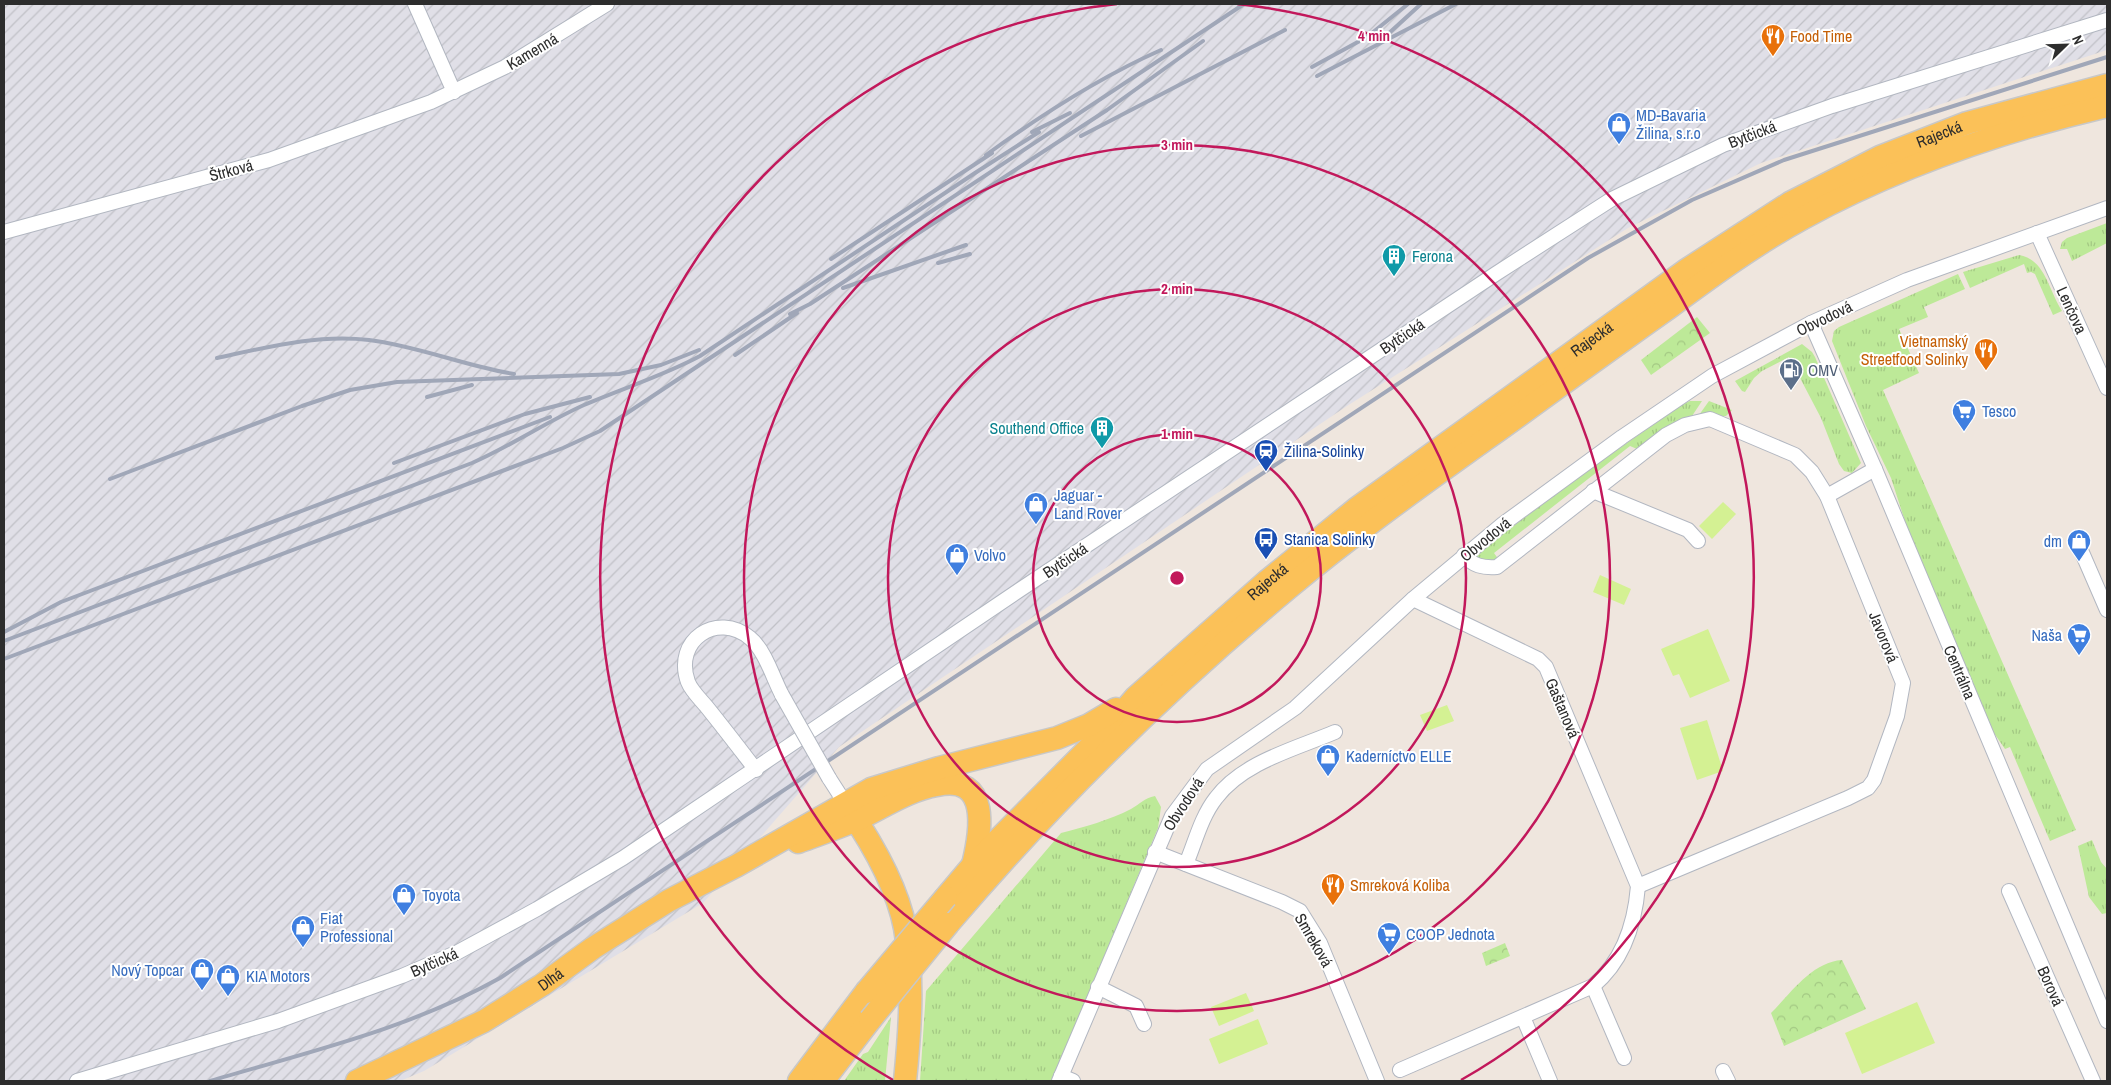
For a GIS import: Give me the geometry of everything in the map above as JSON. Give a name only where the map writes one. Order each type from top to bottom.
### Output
[{"type":"main road","name":"Rajecká","points":[[1142,705],[1266,582],[1356,509],[1747,229],[1833,180],[1926,138],[2004,112],[2107,85]]},
{"type":"main road","name":"Rajecká","points":[[1142,705],[1367,526],[1698,286],[1758,246],[1842,197],[1933,157],[2011,130],[2107,106]]},
{"type":"main road","points":[[851,811],[888,782],[1065,736],[1142,705]]},
{"type":"main road","points":[[799,1081],[866,992],[973,864],[1109,728],[1142,705]]},
{"type":"main road","points":[[823,1081],[948,924],[985,881],[1067,793],[1142,705]]},
{"type":"main road","points":[[851,811],[937,784],[952,784],[965,788],[975,798],[981,816],[979,841],[973,864]]},
{"type":"main road","points":[[851,811],[888,878],[905,928],[910,1004],[905,1081]]},
{"type":"main road","name":"Dlhá","points":[[357,1081],[484,1021],[542,985],[593,948],[668,901],[851,811]]},
{"type":"street","points":[[416,4],[454,92]]},
{"type":"street","name":"Kamenná","points":[[454,92],[505,67],[607,4]]},
{"type":"street","name":"Bytčická","points":[[77,1081],[278,1021],[437,962],[537,909],[623,858],[1156,499],[1513,262],[1612,199],[1689,160],[1758,131],[2107,20]]},
{"type":"street","name":"Štrková","points":[[4,232],[269,160],[454,92]]},
{"type":"street","name":"Obvodová","points":[[1064,1079],[1098,987],[1155,852],[1172,816],[1207,769],[1295,708],[1464,555],[1558,482],[1684,394],[1743,358],[1811,324],[1923,273],[2107,208]]},
{"type":"street","name":"Lenčova","points":[[2037,233],[2107,388]]},
{"type":"street","name":"Centrálna","points":[[1811,324],[1875,469],[2107,1021]]},
{"type":"street","name":"Javorová","points":[[1464,555],[1470,562],[1484,568],[1497,567],[1666,435],[1685,425],[1710,419],[1795,455],[1812,472],[1826,496],[1903,683],[1897,716],[1874,780],[1868,788],[1848,798],[1638,886]]},
{"type":"street","points":[[1826,496],[1875,469]]},
{"type":"street","points":[[1594,491],[1688,530],[1698,541]]},
{"type":"street","points":[[2077,541],[2107,610]]},
{"type":"street","name":"Gaštanová","points":[[1400,1070],[1594,986],[1617,961],[1636,910],[1638,886],[1546,667],[1538,659],[1414,599]]},
{"type":"street","points":[[756,770],[689,684],[685,661],[688,647],[697,636],[713,628],[728,627],[740,631],[752,640],[830,778],[851,811]]},
{"type":"street","points":[[1186,864],[1215,798],[1230,782],[1255,766],[1335,732]]},
{"type":"street","name":"Smreková","points":[[1155,852],[1300,911],[1326,957],[1377,1081]]},
{"type":"street","name":"Borová","points":[[2009,891],[2094,1081]]},
{"type":"street","points":[[1594,986],[1624,1058]]},
{"type":"street","points":[[1098,987],[1136,1006],[1144,1024]]},
{"type":"street","points":[[1523,1017],[1550,1081]]},
{"type":"shaded area","points":[[4,4],[2107,4],[2107,50],[1761,163],[1628,228],[1347,406],[839,747],[703,903],[424,1071],[400,1081],[4,1081]]},
{"type":"green space","points":[[2107,223],[2107,243],[2072,261],[2067,249],[2060,249],[2062,242],[2067,238]]},
{"type":"green space","points":[[2019,255],[2028,258],[2041,269],[2062,311],[2053,315],[2035,274],[2027,273],[2024,264],[1970,288],[1963,272]]},
{"type":"green space","points":[[1958,274],[1965,289],[1924,307],[1928,317],[1899,329],[1919,373],[1883,390],[2076,830],[2050,841],[2010,747],[2005,749],[1987,723],[1914,549],[1891,478],[1866,426],[1832,341],[1834,331],[1839,327]]},
{"type":"green space","points":[[1697,317],[1710,333],[1651,375],[1641,360]]},
{"type":"green space","points":[[1802,344],[1815,357],[1861,463],[1852,473],[1844,471],[1839,464],[1821,418],[1789,357],[1762,371],[1754,378],[1745,392],[1742,391],[1735,381]]},
{"type":"green space","points":[[1690,401],[1702,401],[1690,419],[1637,449],[1630,446],[1494,553],[1499,560],[1495,562],[1481,561],[1475,555],[1578,477]]},
{"type":"green space","points":[[1709,401],[1732,410],[1726,416],[1699,415]]},
{"type":"green space","points":[[1723,502],[1736,514],[1712,539],[1699,526]]},
{"type":"green space","points":[[1600,575],[1631,589],[1624,605],[1593,592]]},
{"type":"green space","points":[[1708,629],[1730,681],[1690,698],[1679,674],[1673,676],[1661,649]]},
{"type":"green space","points":[[1447,705],[1454,721],[1427,731],[1420,715]]},
{"type":"green space","points":[[1707,720],[1723,771],[1697,780],[1680,728]]},
{"type":"green space","points":[[1155,796],[1161,807],[1158,828],[1052,1081],[920,1081],[926,991],[1061,833],[1114,817]]},
{"type":"green space","points":[[2092,840],[2101,862],[2107,869],[2107,913],[2102,914],[2089,897],[2078,846]]},
{"type":"green space","points":[[1505,943],[1510,956],[1486,966],[1482,953]]},
{"type":"green space","points":[[1842,960],[1866,1009],[1784,1046],[1771,1013],[1812,972],[1831,962]]},
{"type":"green space","points":[[1246,993],[1254,1011],[1219,1026],[1211,1007]]},
{"type":"green space","points":[[1917,1002],[1935,1043],[1862,1074],[1845,1033]]},
{"type":"green space","points":[[891,1017],[885,1081],[844,1081],[863,1054],[868,1052]]},
{"type":"green space","points":[[1258,1019],[1268,1044],[1219,1064],[1209,1039]]},
{"type":"railway","points":[[4,659],[563,448],[600,431],[1244,4]]},
{"type":"railway","points":[[1312,67],[1367,37],[1408,4]]},
{"type":"railway","points":[[1388,34],[1421,4]]},
{"type":"railway","points":[[1317,76],[1456,4]]},
{"type":"railway","points":[[1081,136],[1285,30]]},
{"type":"railway","points":[[790,314],[810,304],[1107,110],[1203,41]]},
{"type":"railway","points":[[986,155],[1070,98],[1161,50]]},
{"type":"railway","points":[[210,1081],[358,1038],[430,1012],[500,978],[1588,258],[1692,200],[1784,160],[2107,57]]},
{"type":"railway","points":[[1032,132],[1070,113]]},
{"type":"railway","points":[[4,641],[472,463],[584,405],[686,363],[700,356],[1039,132]]},
{"type":"railway","points":[[831,259],[992,153]]},
{"type":"railway","points":[[843,288],[966,245]]},
{"type":"railway","points":[[938,263],[970,254]]},
{"type":"railway","points":[[735,355],[797,313]]},
{"type":"railway","points":[[217,358],[312,340],[369,340],[514,374]]},
{"type":"railway","points":[[110,479],[302,406],[350,390],[397,382],[619,374],[661,365],[699,350]]},
{"type":"railway","points":[[427,397],[472,385]]},
{"type":"railway","points":[[394,463],[525,414],[590,397]]},
{"type":"railway","points":[[4,632],[61,602],[550,417]]},
{"type":"place","name":"Food Time","points":[[1773,57]]},
{"type":"place","name":"MD-Bavaria Žilina, s.r.o","points":[[1619,145]]},
{"type":"place","name":"Ferona","points":[[1394,277]]},
{"type":"place","name":"Vietnamský Streetfood Solinky","points":[[1986,371]]},
{"type":"place","name":"OMV","points":[[1791,391]]},
{"type":"place","name":"Tesco","points":[[1964,432]]},
{"type":"place","name":"Southend Office","points":[[1102,449]]},
{"type":"place","name":"Žilina-Solinky","points":[[1266,472]]},
{"type":"place","name":"Jaguar - Land Rover","points":[[1036,525]]},
{"type":"place","name":"Stanica Solinky","points":[[1266,560]]},
{"type":"place","name":"dm","points":[[2079,562]]},
{"type":"place","name":"Volvo","points":[[957,576]]},
{"type":"place","name":"Naša","points":[[2079,656]]},
{"type":"place","name":"Kaderníctvo ELLE","points":[[1328,777]]},
{"type":"place","name":"Smreková Koliba","points":[[1333,906]]},
{"type":"place","name":"Toyota","points":[[404,916]]},
{"type":"place","name":"Fiat Professional","points":[[303,948]]},
{"type":"place","name":"COOP Jednota","points":[[1389,955]]},
{"type":"place","name":"Nový Topcar","points":[[202,991]]},
{"type":"place","name":"KIA Motors","points":[[228,997]]}]
